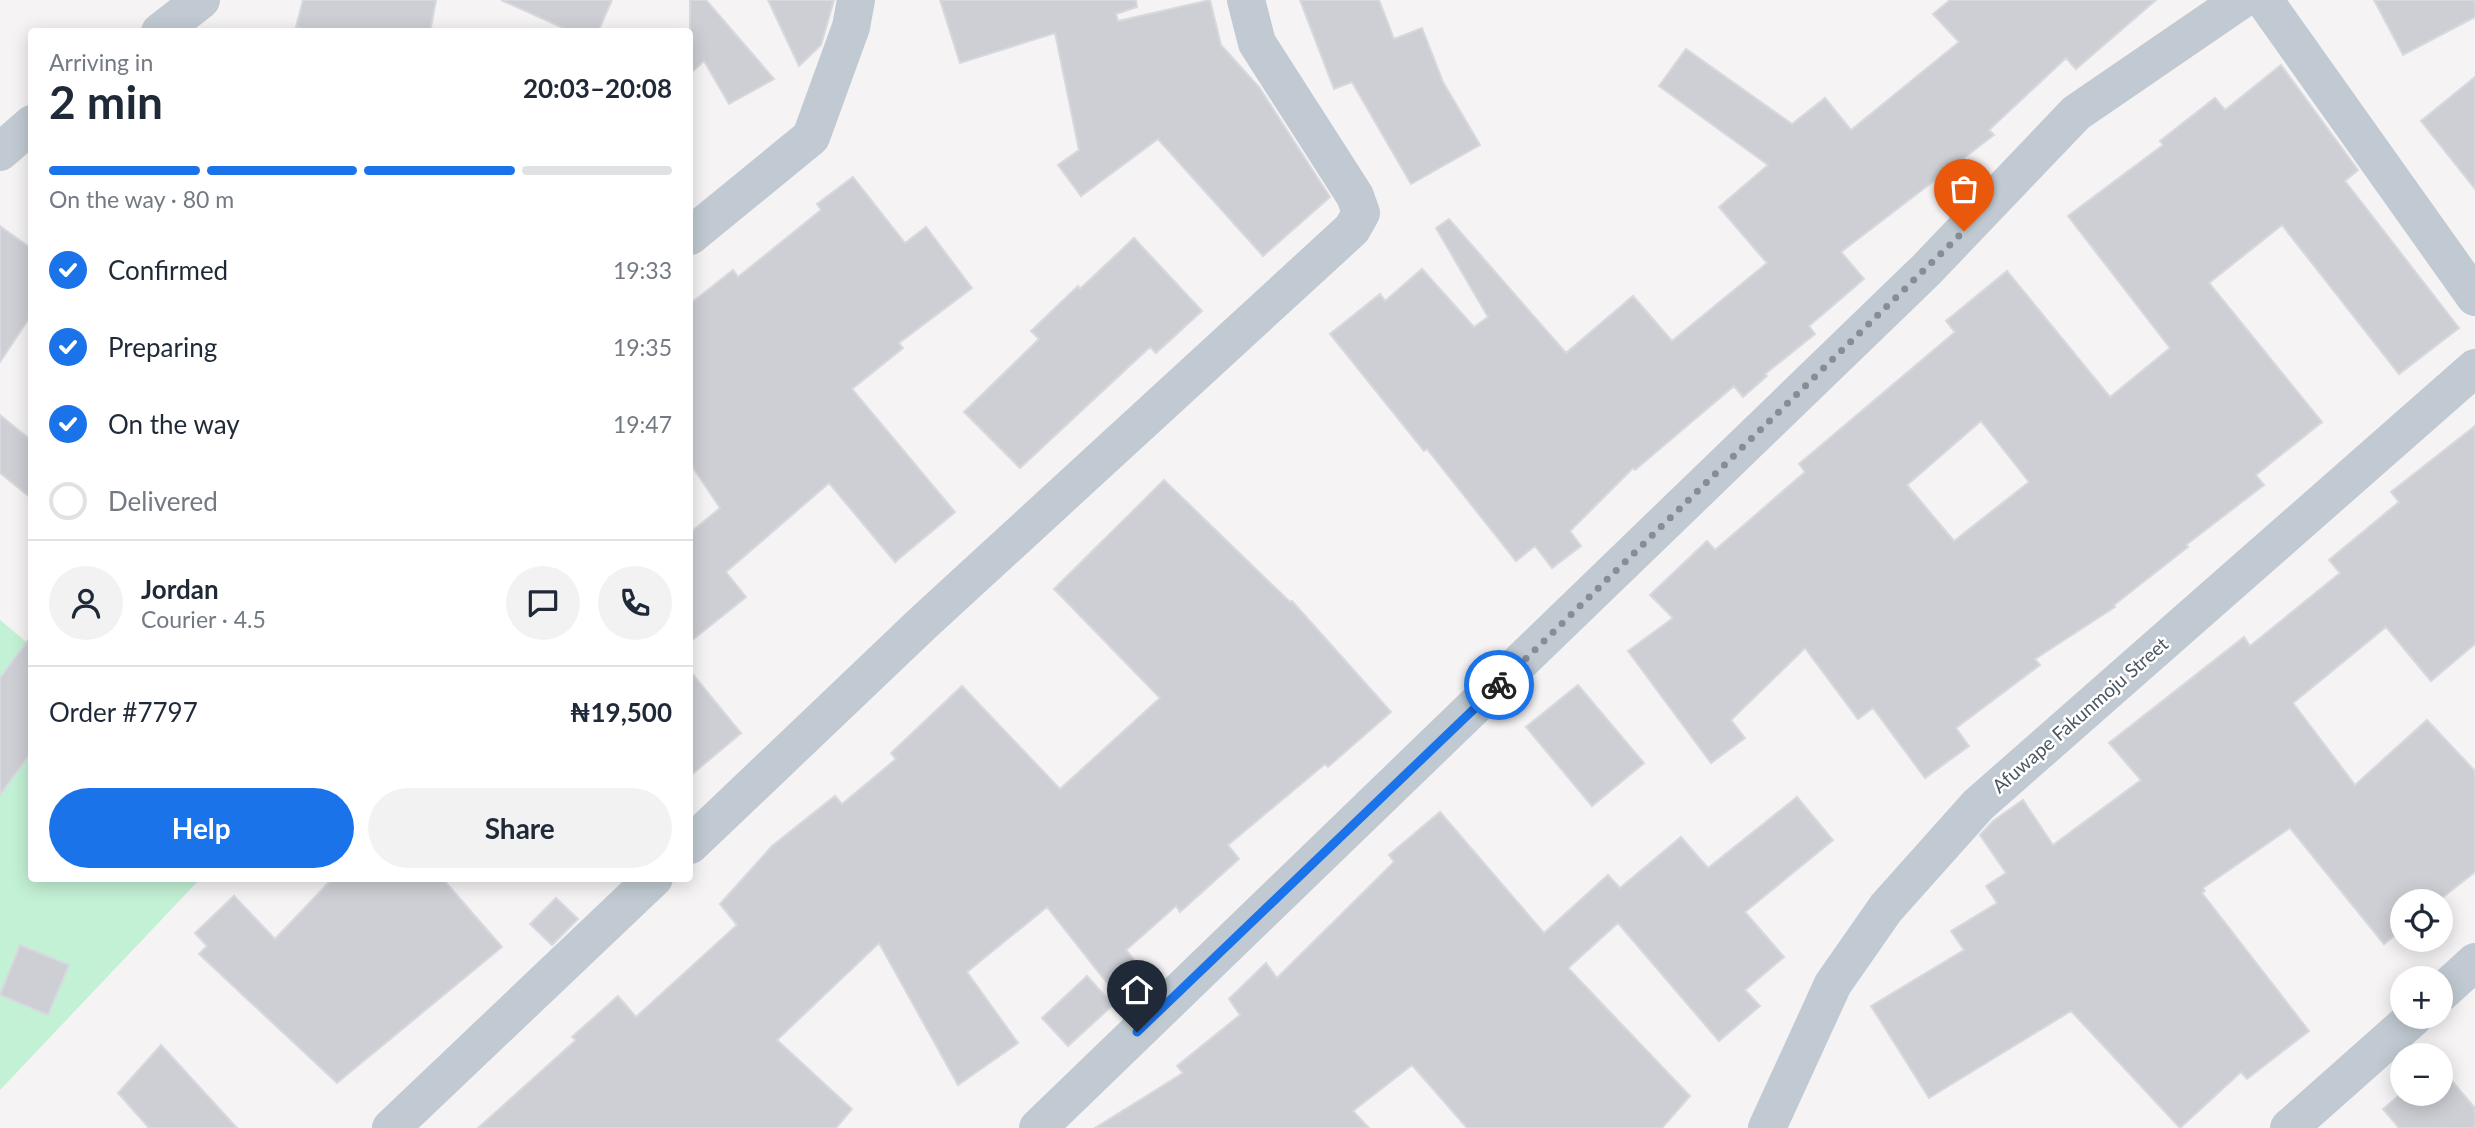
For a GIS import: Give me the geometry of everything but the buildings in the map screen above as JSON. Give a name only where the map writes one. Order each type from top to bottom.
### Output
[{"type":"street","points":[[165,28],[201,0]]},
{"type":"street","points":[[693,234],[811,137],[851,27],[856,0]]},
{"type":"street","points":[[693,842],[923,623],[1352,229],[1361,214],[1355,196],[1257,43],[1246,0]]},
{"type":"street","points":[[1038,1128],[1916,280],[2076,113],[2241,0]]},
{"type":"street","points":[[2264,0],[2475,297]]},
{"type":"street","points":[[0,152],[28,128]]},
{"type":"street","name":"Afuwape Fakunmoju Street","points":[[1768,1128],[1833,984],[1886,908],[1978,805],[2475,368]]},
{"type":"street","points":[[391,1128],[650,882]]},
{"type":"street","points":[[2453,982],[2475,962]]},
{"type":"street","points":[[2289,1128],[2400,1029]]},
{"type":"green space","points":[[0,620],[28,643],[28,882],[197,882],[0,1090]]},
{"type":"way so far","points":[[1499,685],[1964,231]]},
{"type":"route","points":[[1137,1032],[1499,685]]}]
